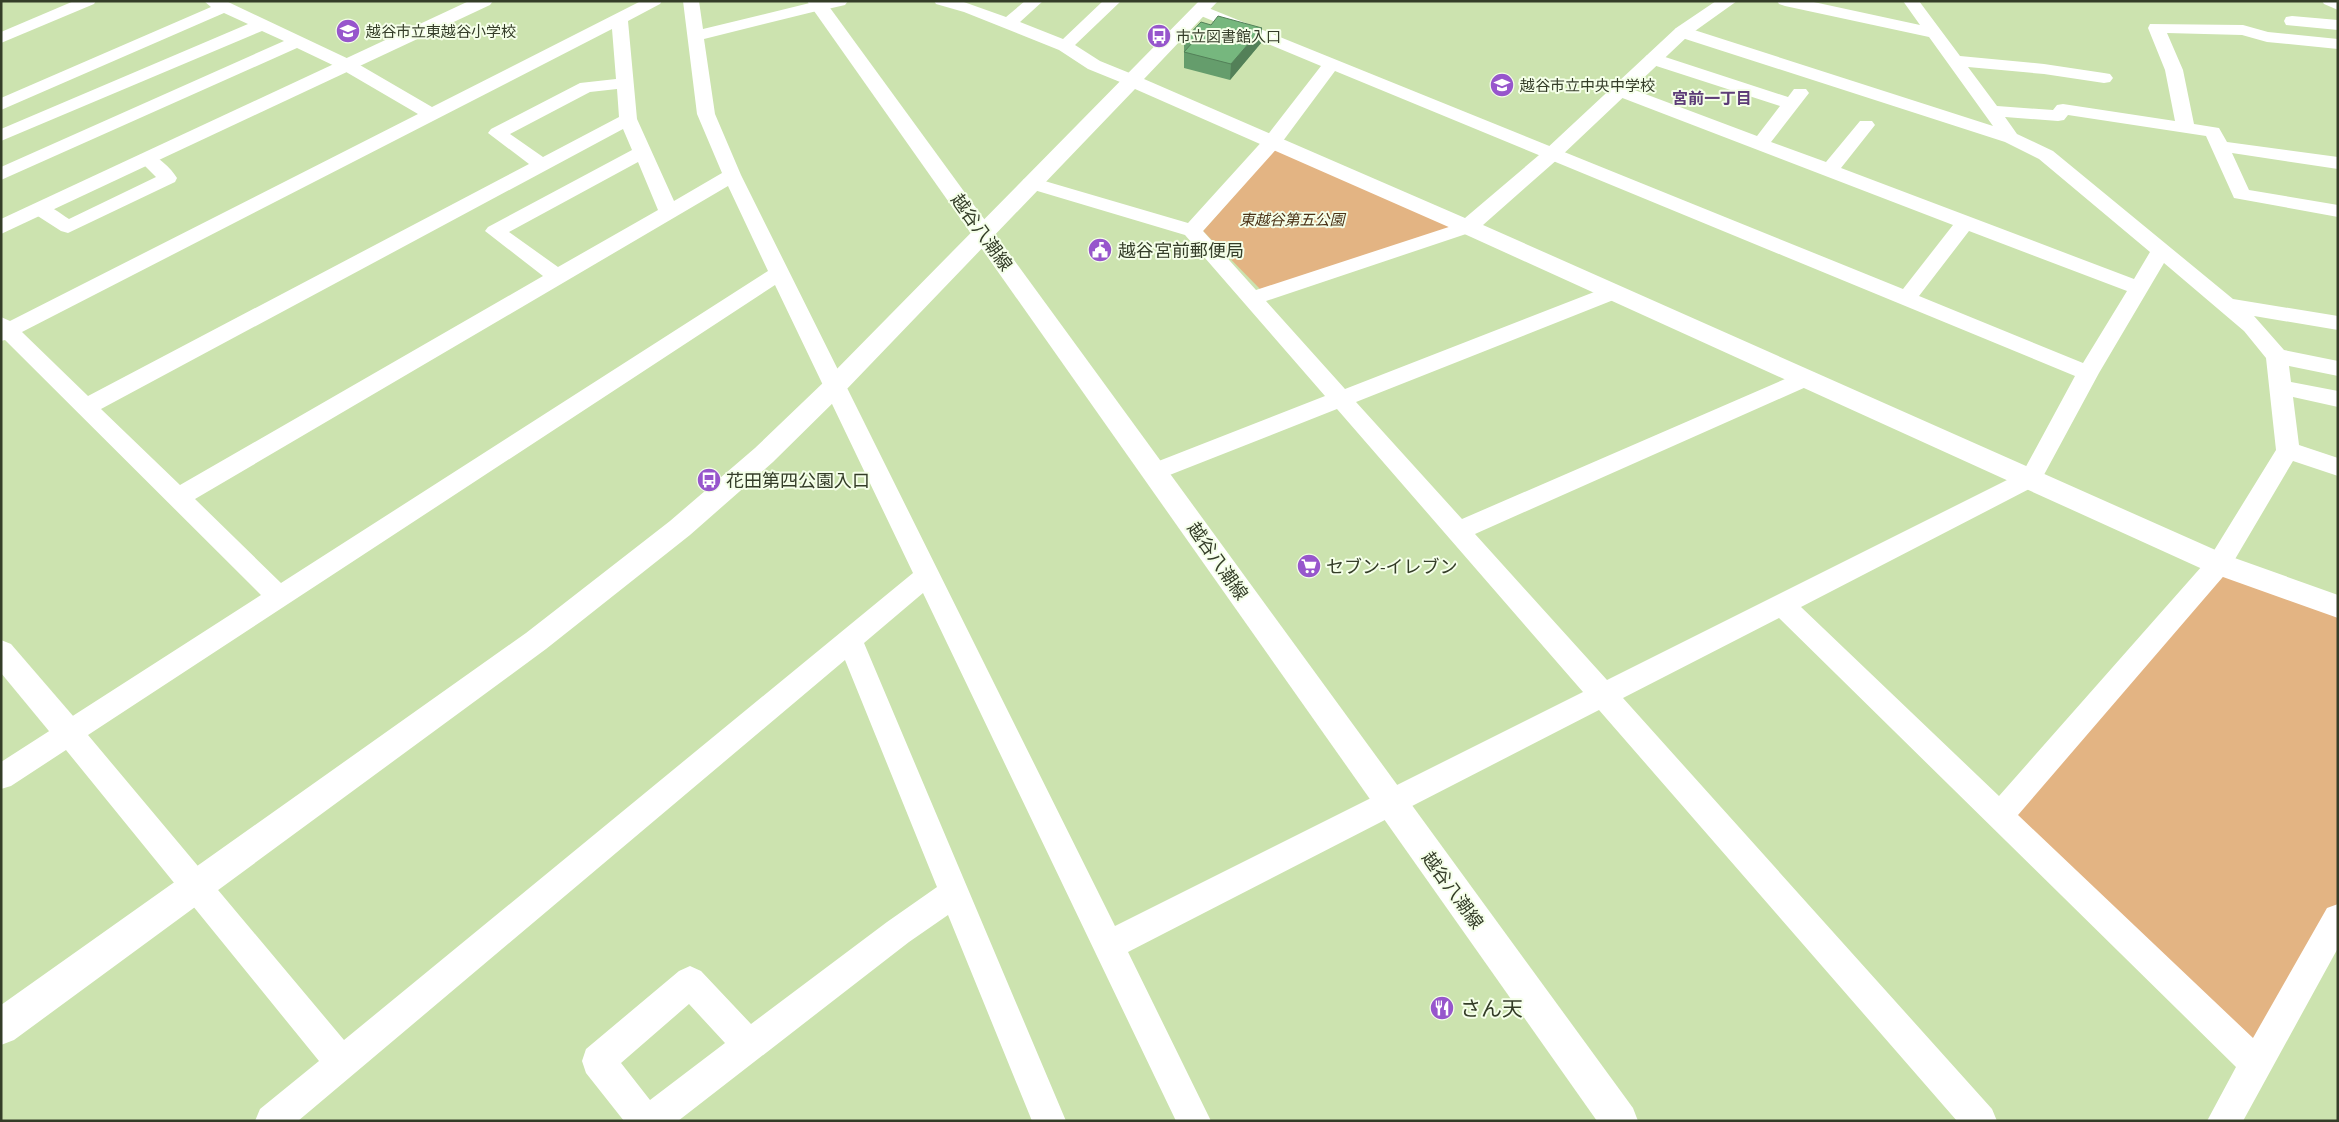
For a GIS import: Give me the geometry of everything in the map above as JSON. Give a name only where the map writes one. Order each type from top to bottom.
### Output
[{"type":"street","points":[[1,38],[88,1]]},
{"type":"street","points":[[1,227],[484,1]]},
{"type":"street","points":[[279,597],[4,329],[654,1]]},
{"type":"street","points":[[691,1],[706,114],[732,175],[1194,1121]]},
{"type":"street","points":[[695,36],[818,4],[839,1]]},
{"type":"street","points":[[942,1],[1009,23],[1065,46],[1094,65],[1468,227],[2219,564],[2338,607]]},
{"type":"street","points":[[1009,23],[1035,1]]},
{"type":"street","points":[[1065,46],[1112,1]]},
{"type":"street","points":[[1252,299],[1468,227],[1552,154],[1618,90],[1682,32],[1728,1]]},
{"type":"street","points":[[1785,1],[1937,34]]},
{"type":"street","points":[[1911,1],[1937,34],[2011,138]]},
{"type":"street","points":[[2330,1],[2338,5]]},
{"type":"street","points":[[1,105],[218,4],[347,65],[432,114]]},
{"type":"street","name":"越谷八潮線","points":[[818,4],[1620,1121]]},
{"type":"street","points":[[1,1027],[536,641],[628,570],[725,490],[835,386],[982,232],[1205,6],[1332,63],[2088,373]]},
{"type":"street","points":[[620,19],[628,119],[669,212]]},
{"type":"street","points":[[2292,21],[2338,25]]},
{"type":"street","points":[[1,136],[262,25]]},
{"type":"street","points":[[2186,128],[2174,70],[2156,28],[2243,30],[2266,37],[2338,44]]},
{"type":"street","points":[[1682,32],[2011,138],[2033,147],[2046,155],[2160,252],[2252,326],[2277,356],[2288,450],[2219,564],[1999,816]]},
{"type":"street","points":[[1,174],[296,42]]},
{"type":"street","points":[[1652,59],[1791,104]]},
{"type":"street","points":[[1956,61],[2044,69],[2104,78]]},
{"type":"street","points":[[1192,231],[1272,141],[1332,63]]},
{"type":"street","points":[[1760,144],[1815,75]]},
{"type":"street","points":[[542,165],[497,133],[586,87],[626,83]]},
{"type":"street","points":[[1618,90],[2139,288]]},
{"type":"street","points":[[1991,111],[2058,116],[2064,109],[2213,132],[2242,194],[2338,211]]},
{"type":"street","points":[[86,407],[628,119]]},
{"type":"street","points":[[1830,170],[1866,125]]},
{"type":"street","points":[[2219,146],[2338,163]]},
{"type":"street","points":[[558,277],[496,232],[643,152]]},
{"type":"street","points":[[40,209],[68,227],[168,178],[147,159]]},
{"type":"street","points":[[178,498],[732,175]]},
{"type":"street","points":[[1031,183],[1192,231],[1980,1121]]},
{"type":"street","points":[[1906,299],[1965,223]]},
{"type":"street","points":[[1108,946],[2031,478],[2088,373],[2160,252]]},
{"type":"street","points":[[1,776],[780,273]]},
{"type":"street","points":[[1154,472],[1614,292]]},
{"type":"street","points":[[2226,304],[2338,323]]},
{"type":"street","points":[[2277,356],[2338,369]]},
{"type":"street","points":[[1458,531],[1807,378]]},
{"type":"street","points":[[2280,387],[2338,399]]},
{"type":"street","points":[[2288,450],[2338,467]]},
{"type":"street","points":[[272,1121],[928,575]]},
{"type":"street","points":[[1782,605],[2256,1064]]},
{"type":"street","points":[[850,640],[1049,1121]]},
{"type":"street","points":[[1,652],[342,1063]]},
{"type":"street","points":[[650,1121],[898,932],[954,893]]},
{"type":"street","points":[[2224,1121],[2337,920]]},
{"type":"street","points":[[645,1121],[598,1062],[690,982],[749,1045]]},
{"type":"green space","name":"東越谷第五公園","points":[[1276,148],[1454,227],[1261,290],[1203,231]]},
{"type":"green space","points":[[2225,574],[2338,615],[2338,903],[2257,1051],[2011,817]]},
{"type":"building","points":[[1218,16],[1262,28],[1231,64],[1184,52],[1193,42],[1184,40],[1201,22],[1211,25]]},
{"type":"place","name":"越谷市立東越谷小学校","points":[[348,31]]},
{"type":"place","name":"市立図書館入口","points":[[1159,36]]},
{"type":"place","name":"越谷市立中央中学校","points":[[1502,85]]},
{"type":"place","name":"越谷宮前郵便局","points":[[1100,250]]},
{"type":"place","name":"花田第四公園入口","points":[[709,480]]},
{"type":"place","name":"セブン-イレブン","points":[[1309,566]]},
{"type":"place","name":"さん天","points":[[1442,1008]]},
{"type":"district","name":"宮前一丁目","points":[[1712,98]]}]
